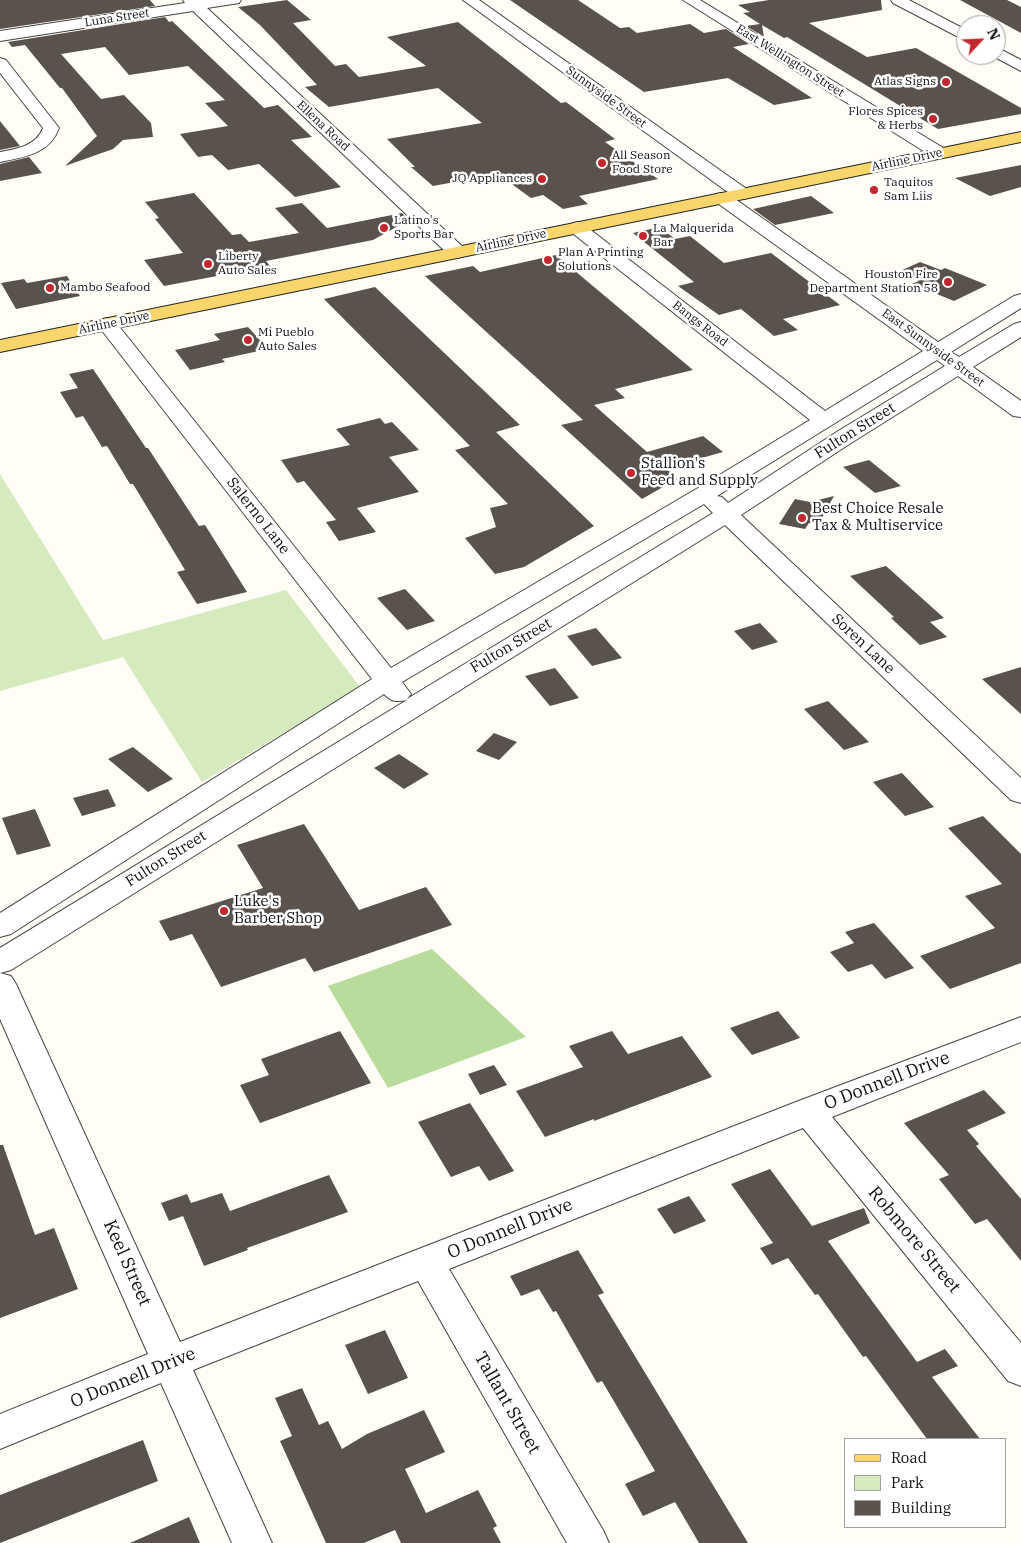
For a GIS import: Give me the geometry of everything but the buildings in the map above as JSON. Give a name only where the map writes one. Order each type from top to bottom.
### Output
[{"type":"main road","name":"Airline Drive","points":[[0,346],[1021,137]]},
{"type":"street","name":"Luna Street","points":[[0,36],[193,3],[234,0]]},
{"type":"street","name":"Sunnyside Street","points":[[470,0],[742,194]]},
{"type":"street","name":"East Wellington Street","points":[[690,0],[939,154]]},
{"type":"street","points":[[898,0],[956,31]]},
{"type":"street","name":"Ellena Road","points":[[193,3],[457,252]]},
{"type":"street","points":[[1006,58],[1021,66]]},
{"type":"street","points":[[0,63],[51,128],[50,136],[40,146],[21,153],[0,156]]},
{"type":"street","name":"East Sunnyside Street","points":[[722,198],[1021,411]]},
{"type":"street","name":"Bangs Road","points":[[577,228],[823,420]]},
{"type":"street","name":"Fulton Street","points":[[0,927],[388,680],[706,493],[1021,300]]},
{"type":"street","points":[[999,312],[1021,320]]},
{"type":"street","name":"Salerno Lane","points":[[106,324],[388,680],[408,709]]},
{"type":"street","name":"Fulton Street","points":[[0,962],[726,514],[843,438],[1021,328]]},
{"type":"street","name":"Soren Lane","points":[[706,493],[1021,794]]},
{"type":"street","name":"Keel Street","points":[[0,984],[252,1543]]},
{"type":"street","name":"O Donnell Drive","points":[[0,1432],[171,1362],[1021,1029]]},
{"type":"street","name":"Robmore Street","points":[[808,1111],[1021,1370]]},
{"type":"street","name":"Tallant Street","points":[[426,1262],[589,1543]]},
{"type":"green space","points":[[0,474],[103,640],[286,590],[360,687],[202,782],[123,657],[0,691]]},
{"type":"green space","points":[[432,949],[526,1037],[388,1088],[328,986]]},
{"type":"place","name":"Atlas Signs","points":[[946,82]]},
{"type":"place","name":"Flores Spices & Herbs","points":[[933,119]]},
{"type":"place","name":"All Season Food Store","points":[[602,163]]},
{"type":"place","name":"JQ Appliances","points":[[542,179]]},
{"type":"place","name":"Taquitos Sam Liis","points":[[874,190]]},
{"type":"place","name":"Latino's Sports Bar","points":[[384,228]]},
{"type":"place","name":"La Malquerida Bar","points":[[643,236]]},
{"type":"place","name":"Plan A Printing Solutions","points":[[548,260]]},
{"type":"place","name":"Liberty Auto Sales","points":[[208,264]]},
{"type":"place","name":"Houston Fire Department Station 58","points":[[948,282]]},
{"type":"place","name":"Mambo Seafood","points":[[50,288]]},
{"type":"place","name":"Mi Pueblo Auto Sales","points":[[248,340]]},
{"type":"place","name":"Stallion's Feed and Supply","points":[[631,473]]},
{"type":"place","name":"Best Choice Resale Tax & Multiservice","points":[[802,518]]},
{"type":"place","name":"Luke's Barber Shop","points":[[224,911]]}]
